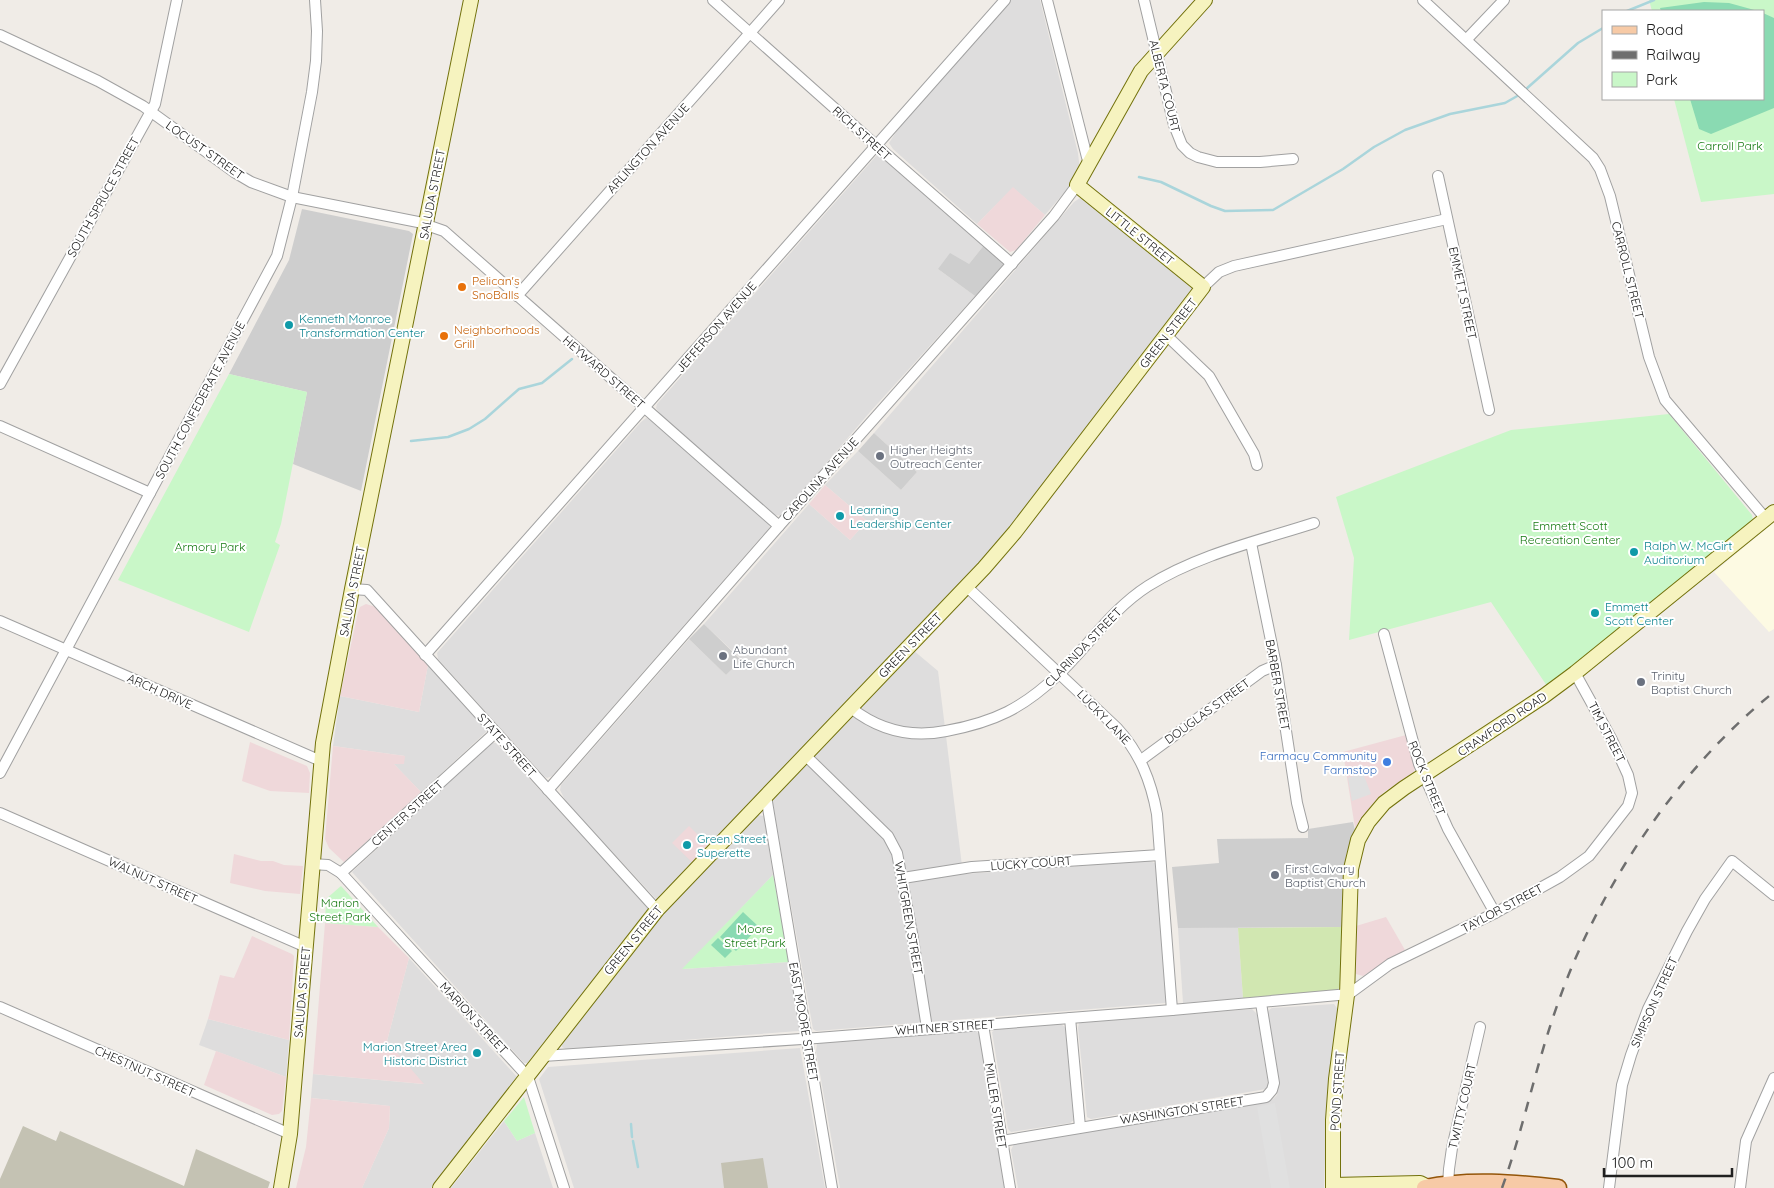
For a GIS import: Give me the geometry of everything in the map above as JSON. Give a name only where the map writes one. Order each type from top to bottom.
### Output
[{"type":"main road","points":[[1427,1188],[1494,1183],[1558,1188]]},
{"type":"street","name":"SOUTH SPRUCE STREET","points":[[0,384],[155,104],[177,0]]},
{"type":"street","name":"SOUTH CONFEDERATE AVENUE","points":[[0,773],[277,256],[292,197],[316,62],[315,0]]},
{"type":"street","name":"SALUDA STREET","points":[[280,1188],[290,1134],[321,761],[352,589],[471,0]]},
{"type":"street","name":"RICH STREET","points":[[713,0],[876,146],[1012,264]]},
{"type":"street","name":"ARLINGTON AVENUE","points":[[517,296],[779,0]]},
{"type":"street","name":"JEFFERSON AVENUE","points":[[426,655],[1006,0]]},
{"type":"street","points":[[1047,0],[1089,165]]},
{"type":"street","name":"ALBERTA COURT","points":[[1144,0],[1156,52],[1182,145],[1190,153],[1208,160],[1231,163],[1293,159]]},
{"type":"street","name":"CAROLINA AVENUE","points":[[548,790],[1054,216],[1089,165],[1133,84],[1156,52],[1205,0]]},
{"type":"street","name":"CARROLL STREET","points":[[1423,0],[1593,158],[1600,168],[1610,196],[1649,357],[1665,400],[1770,516]]},
{"type":"street","points":[[1467,39],[1504,0]]},
{"type":"street","name":"LOCUST STREET","points":[[0,35],[122,93],[234,172],[267,189],[292,197],[360,209],[426,224]]},
{"type":"street","name":"EMMETT STREET","points":[[1438,176],[1488,410]]},
{"type":"street","name":"LITTLE STREET","points":[[1077,185],[1203,287]]},
{"type":"street","name":"GREEN STREET","points":[[440,1188],[657,910],[806,755],[1015,532],[1203,287],[1219,272],[1234,266],[1447,219]]},
{"type":"street","name":"HEYWARD STREET","points":[[426,224],[444,231],[779,526]]},
{"type":"street","points":[[1166,335],[1202,369],[1214,384],[1254,454],[1257,465]]},
{"type":"street","points":[[0,426],[150,493]]},
{"type":"street","name":"CRAWFORD ROAD","points":[[1347,995],[1350,878],[1354,850],[1368,822],[1384,803],[1544,696],[1575,673],[1770,516]]},
{"type":"street","name":"CLARINDA STREET","points":[[850,708],[886,728],[898,732],[917,734],[970,727],[1000,716],[1027,701],[1060,673],[1105,623],[1136,594],[1174,570],[1314,523]]},
{"type":"street","name":"BARBER STREET","points":[[1251,544],[1276,665],[1297,803],[1303,827]]},
{"type":"street","name":"LUCKY LANE","points":[[966,586],[1117,728],[1128,740],[1141,760],[1154,799],[1172,1010]]},
{"type":"street","name":"STATE STREET","points":[[352,589],[367,590],[657,910]]},
{"type":"street","name":"ARCH DRIVE","points":[[0,621],[321,761]]},
{"type":"street","name":"ROCK STREET","points":[[1384,634],[1419,764],[1448,828],[1495,913]]},
{"type":"street","name":"DOUGLAS STREET","points":[[1141,760],[1262,671],[1276,665]]},
{"type":"street","name":"TIM STREET","points":[[1575,673],[1628,774],[1632,793]]},
{"type":"street","name":"CENTER STREET","points":[[341,872],[495,733]]},
{"type":"street","name":"WHITGREEN STREET","points":[[806,755],[888,836],[897,853],[927,1028]]},
{"type":"street","name":"TAYLOR STREET","points":[[1347,995],[1390,964],[1495,913],[1560,877],[1589,856],[1628,806],[1632,793]]},
{"type":"street","name":"EAST MOORE STREET","points":[[766,796],[832,1188]]},
{"type":"street","name":"WALNUT STREET","points":[[0,814],[306,947]]},
{"type":"street","name":"LUCKY COURT","points":[[902,878],[972,867],[1160,855]]},
{"type":"street","name":"SIMPSON STREET","points":[[1609,1188],[1622,1085],[1648,1009],[1705,899],[1732,861],[1774,895]]},
{"type":"street","points":[[312,864],[328,865],[341,872]]},
{"type":"street","name":"MARION STREET","points":[[341,872],[528,1077],[564,1188]]},
{"type":"street","name":"WHITNER STREET","points":[[543,1056],[1070,1018],[1347,995]]},
{"type":"street","name":"POND STREET","points":[[1333,1187],[1333,1120],[1336,1079],[1347,995]]},
{"type":"street","name":"WASHINGTON STREET","points":[[1002,1141],[1266,1097],[1270,1094],[1274,1083],[1261,1003]]},
{"type":"street","name":"CHESTNUT STREET","points":[[0,1007],[290,1134]]},
{"type":"street","points":[[1070,1018],[1080,1127]]},
{"type":"street","name":"MILLER STREET","points":[[983,1024],[1010,1188]]},
{"type":"street","name":"TWITTY COURT","points":[[1448,1185],[1448,1169],[1452,1148],[1480,1027]]},
{"type":"street","points":[[1740,1188],[1746,1141],[1774,1078]]},
{"type":"street","points":[[1333,1187],[1420,1183],[1427,1188]]},
{"type":"shaded area","points":[[1011,0],[1040,0],[1078,153],[1080,171],[1074,181],[1045,215],[1013,188],[977,224],[893,149],[889,143],[898,129]]},
{"type":"shaded area","points":[[877,155],[985,244],[969,264],[938,269],[975,296],[870,412],[781,516],[775,515],[660,414],[656,408],[657,404]]},
{"type":"shaded area","points":[[1013,187],[1045,215],[1016,250],[1010,252],[977,224]]},
{"type":"shaded area","points":[[1080,198],[1084,199],[1192,285],[1193,289],[1015,523],[986,558],[694,864],[657,900],[566,802],[560,790],[561,785],[689,639],[726,675],[741,659],[704,624],[809,504],[850,540],[867,521],[825,485],[858,451],[901,490],[917,472],[874,433],[1074,202]]},
{"type":"shaded area","points":[[302,209],[409,231],[413,234],[361,491],[293,464],[307,392],[229,374],[289,260]]},
{"type":"shaded area","points":[[985,244],[1003,262],[1003,265],[975,296],[938,269],[950,253],[969,264]]},
{"type":"shaded area","points":[[646,418],[653,420],[767,521],[770,527],[552,776],[547,778],[438,659],[437,653]]},
{"type":"shaded area","points":[[874,433],[917,472],[901,490],[858,451]]},
{"type":"shaded area","points":[[825,485],[867,521],[850,540],[809,504]]},
{"type":"shaded area","points":[[1774,522],[1774,629],[1769,632],[1714,572]]},
{"type":"shaded area","points":[[366,604],[376,607],[428,665],[419,712],[340,696],[358,612],[360,607]]},
{"type":"shaded area","points":[[704,624],[741,660],[726,675],[689,639]]},
{"type":"shaded area","points":[[913,650],[938,671],[963,874],[1149,861],[1155,863],[1167,999],[1165,1003],[816,1031],[813,1029],[772,799]]},
{"type":"shaded area","points":[[428,665],[486,728],[486,732],[421,792],[393,763],[405,756],[333,746],[340,696],[419,712]]},
{"type":"shaded area","points":[[1406,735],[1415,766],[1414,772],[1384,792],[1355,828],[1343,752]]},
{"type":"shaded area","points":[[250,742],[307,766],[310,773],[309,793],[270,791],[242,781]]},
{"type":"shaded area","points":[[492,743],[496,743],[648,906],[647,913],[530,1063],[524,1063],[352,872]]},
{"type":"shaded area","points":[[333,746],[405,756],[404,764],[394,764],[421,792],[344,862],[329,848],[325,839]]},
{"type":"shaded area","points":[[1363,773],[1371,794],[1352,801],[1348,778]]},
{"type":"shaded area","points":[[758,815],[763,816],[764,819],[773,875],[683,969],[789,962],[801,1027],[799,1031],[566,1049],[562,1047],[562,1042],[622,962],[681,894]]},
{"type":"shaded area","points":[[1353,822],[1355,830],[1347,852],[1343,873],[1342,927],[1178,928],[1172,867],[1219,863],[1217,839],[1308,838],[1308,829]]},
{"type":"shaded area","points":[[689,826],[710,847],[694,864],[672,843]]},
{"type":"shaded area","points":[[234,854],[261,861],[273,861],[284,865],[303,866],[300,894],[265,891],[230,883]]},
{"type":"shaded area","points":[[1386,917],[1405,950],[1363,976],[1356,974],[1356,926]]},
{"type":"shaded area","points":[[325,923],[378,927],[409,958],[387,1041],[424,1084],[313,1074]]},
{"type":"shaded area","points":[[1238,927],[1243,998],[1183,1003],[1178,928]]},
{"type":"shaded area","points":[[252,936],[294,956],[289,1040],[208,1019],[220,975],[234,978]]},
{"type":"shaded area","points":[[409,958],[518,1078],[431,1188],[362,1188],[389,1128],[390,1106],[311,1098],[313,1074],[423,1084],[387,1041]]},
{"type":"shaded area","points":[[1334,1004],[1339,1011],[1329,1073],[1324,1188],[1018,1188],[1011,1150],[1014,1144],[1267,1102],[1273,1099],[1277,1095],[1280,1084],[1269,1010],[1272,1008]]},
{"type":"shaded area","points":[[1252,1009],[1257,1014],[1268,1084],[1266,1089],[1091,1119],[1087,1117],[1079,1023]]},
{"type":"shaded area","points":[[208,1019],[289,1040],[286,1077],[199,1045]]},
{"type":"shaded area","points":[[1061,1024],[1066,1028],[1075,1119],[1070,1123],[1011,1132],[1008,1129],[992,1032],[996,1029]]},
{"type":"shaded area","points":[[975,1030],[980,1035],[1006,1188],[840,1188],[816,1051],[817,1044],[819,1042]]},
{"type":"shaded area","points":[[800,1048],[825,1188],[574,1188],[539,1079],[548,1067]]},
{"type":"shaded area","points":[[216,1051],[286,1077],[282,1111],[279,1114],[272,1115],[204,1085]]},
{"type":"shaded area","points":[[311,1098],[390,1106],[389,1128],[362,1188],[296,1188],[306,1147]]},
{"type":"shaded area","points":[[1275,1103],[1290,1188],[1271,1188],[1257,1107]]},
{"type":"shaded area","points":[[504,1121],[517,1141],[535,1133],[553,1188],[451,1188]]},
{"type":"shaded area","points":[[23,1126],[56,1141],[60,1131],[184,1186],[196,1149],[270,1182],[268,1188],[0,1188],[0,1179]]},
{"type":"shaded area","points":[[763,1158],[768,1188],[724,1188],[721,1163]]},
{"type":"green space","name":"Carroll Park","points":[[1649,0],[1774,0],[1774,194],[1701,202],[1674,100],[1764,100],[1764,10],[1652,10]]},
{"type":"green space","points":[[1704,2],[1729,3],[1754,10],[1661,10],[1660,8]]},
{"type":"green space","points":[[1764,13],[1774,18],[1774,108],[1711,134],[1699,129],[1690,100],[1764,100]]},
{"type":"green space","name":"Armory Park","points":[[229,374],[307,392],[281,524],[275,542],[280,545],[249,632],[118,580]]},
{"type":"green space","name":"Emmett Scott Recreation Center","points":[[1669,414],[1752,515],[1753,520],[1547,686],[1491,602],[1349,640],[1354,558],[1336,497],[1511,430]]},
{"type":"green space","name":"Moore Street Park","points":[[773,875],[789,962],[682,969]]},
{"type":"green space","name":"Marion Street Park","points":[[341,886],[378,927],[325,923],[326,899]]},
{"type":"green space","points":[[743,912],[759,927],[736,951],[720,937]]},
{"type":"green space","points":[[1342,927],[1341,983],[1338,990],[1243,998],[1238,928]]},
{"type":"green space","points":[[718,938],[732,951],[725,958],[711,945]]},
{"type":"green space","points":[[524,1097],[535,1133],[517,1141],[504,1121]]},
{"type":"waterway","points":[[1629,10],[1654,0]]},
{"type":"waterway","points":[[1525,90],[1578,43],[1602,29]]},
{"type":"waterway","points":[[1139,177],[1161,182],[1225,211],[1273,210],[1343,169],[1374,147],[1405,130],[1450,114],[1505,103],[1519,95]]},
{"type":"waterway","points":[[411,441],[448,437],[469,429],[485,419],[519,389],[542,383],[572,359]]},
{"type":"waterway","points":[[631,1124],[632,1137]]},
{"type":"waterway","points":[[633,1141],[638,1167]]},
{"type":"railway","points":[[1502,1188],[1558,1003],[1595,917],[1645,833],[1674,793],[1739,722],[1774,692]]},
{"type":"place","name":"Pelican's SnoBalls","points":[[462,287]]},
{"type":"place","name":"Kenneth Monroe Transformation Center","points":[[289,325]]},
{"type":"place","name":"Neighborhoods Grill","points":[[444,336]]},
{"type":"place","name":"Higher Heights Outreach Center","points":[[880,456]]},
{"type":"place","name":"Learning Leadership Center","points":[[840,516]]},
{"type":"place","name":"Ralph W. McGirt Auditorium","points":[[1634,552]]},
{"type":"place","name":"Emmett Scott Center","points":[[1595,613]]},
{"type":"place","name":"Abundant Life Church","points":[[723,656]]},
{"type":"place","name":"Trinity Baptist Church","points":[[1641,682]]},
{"type":"place","name":"Farmacy Community Farmstop","points":[[1387,762]]},
{"type":"place","name":"Green Street Superette","points":[[687,845]]},
{"type":"place","name":"First Calvary Baptist Church","points":[[1275,875]]},
{"type":"place","name":"Marion Street Area Historic District","points":[[477,1053]]}]
